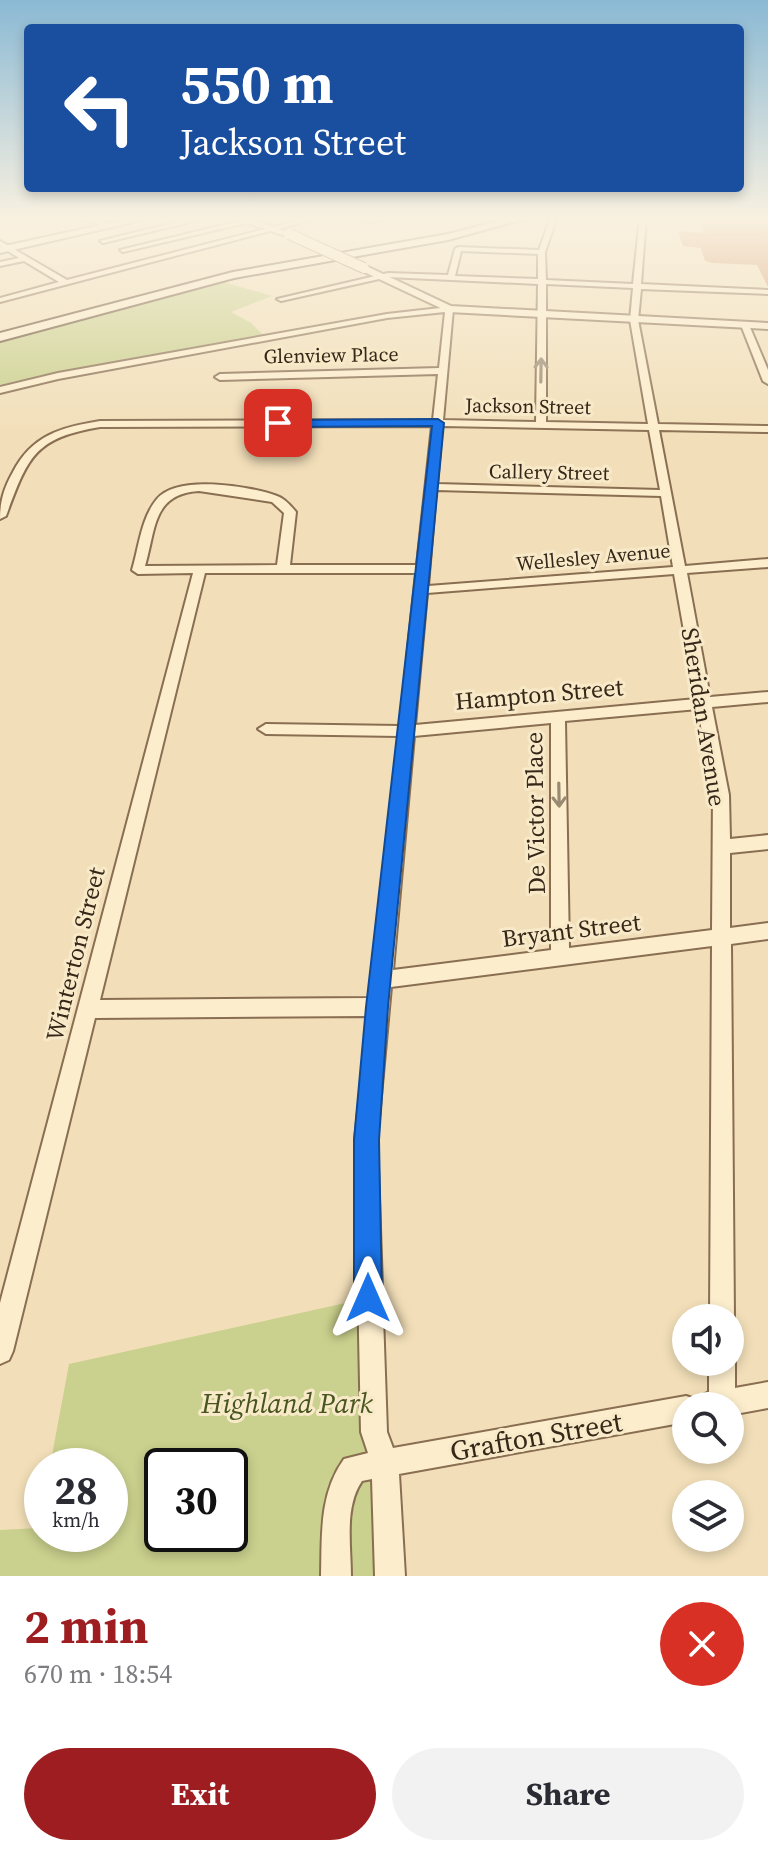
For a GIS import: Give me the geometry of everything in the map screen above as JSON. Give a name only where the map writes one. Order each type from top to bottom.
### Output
[{"type":"main road","points":[[0,335],[164,291]]},
{"type":"main road","points":[[0,335],[173,291]]},
{"type":"street","points":[[0,300],[40,291]]},
{"type":"street","points":[[281,299],[318,291]]},
{"type":"street","points":[[411,291],[449,309]]},
{"type":"street","points":[[541,425],[542,291]]},
{"type":"street","name":"Sheridan Avenue","points":[[637,291],[634,320],[721,795],[722,1304]]},
{"type":"street","points":[[737,291],[768,292]]},
{"type":"street","points":[[390,1576],[385,1462],[374,1432],[366,1140],[449,309]]},
{"type":"street","points":[[0,390],[58,376],[387,316],[449,309],[768,326]]},
{"type":"street","points":[[745,325],[768,381]]},
{"type":"street","name":"Glenview Place","points":[[220,377],[443,371]]},
{"type":"street","name":"Jackson Street","points":[[0,516],[28,451],[68,429],[100,424],[438,423],[768,429]]},
{"type":"street","points":[[283,570],[290,512],[286,504],[276,499],[202,487],[175,491],[160,502],[138,570],[283,570],[423,569]]},
{"type":"street","name":"Callery Street","points":[[431,487],[665,493]]},
{"type":"street","name":"Wellesley Avenue","points":[[421,590],[768,563]]},
{"type":"street","name":"Winterton Street","points":[[0,1351],[200,570]]},
{"type":"street","name":"Hampton Street","points":[[266,729],[406,731],[768,697]]},
{"type":"street","name":"De Victor Place","points":[[558,717],[560,957]]},
{"type":"street","points":[[720,847],[768,842]]},
{"type":"street","name":"Bryant Street","points":[[381,980],[768,931]]},
{"type":"street","points":[[88,1009],[377,1007]]},
{"type":"street","points":[[744,1399],[768,1395]]},
{"type":"street","name":"Grafton Street","points":[[336,1576],[343,1481],[354,1469],[672,1411]]},
{"type":"green space","points":[[184,291],[253,291],[272,296],[231,312],[251,323],[267,339],[58,376],[0,390],[0,340]]},
{"type":"green space","name":"Highland Park","points":[[368,1298],[390,1576],[0,1576],[0,1530],[24,1529],[24,1552],[128,1552],[128,1448],[53,1448],[69,1364]]},
{"type":"route","points":[[278,423],[438,423],[366,1140],[368,1298]]}]
